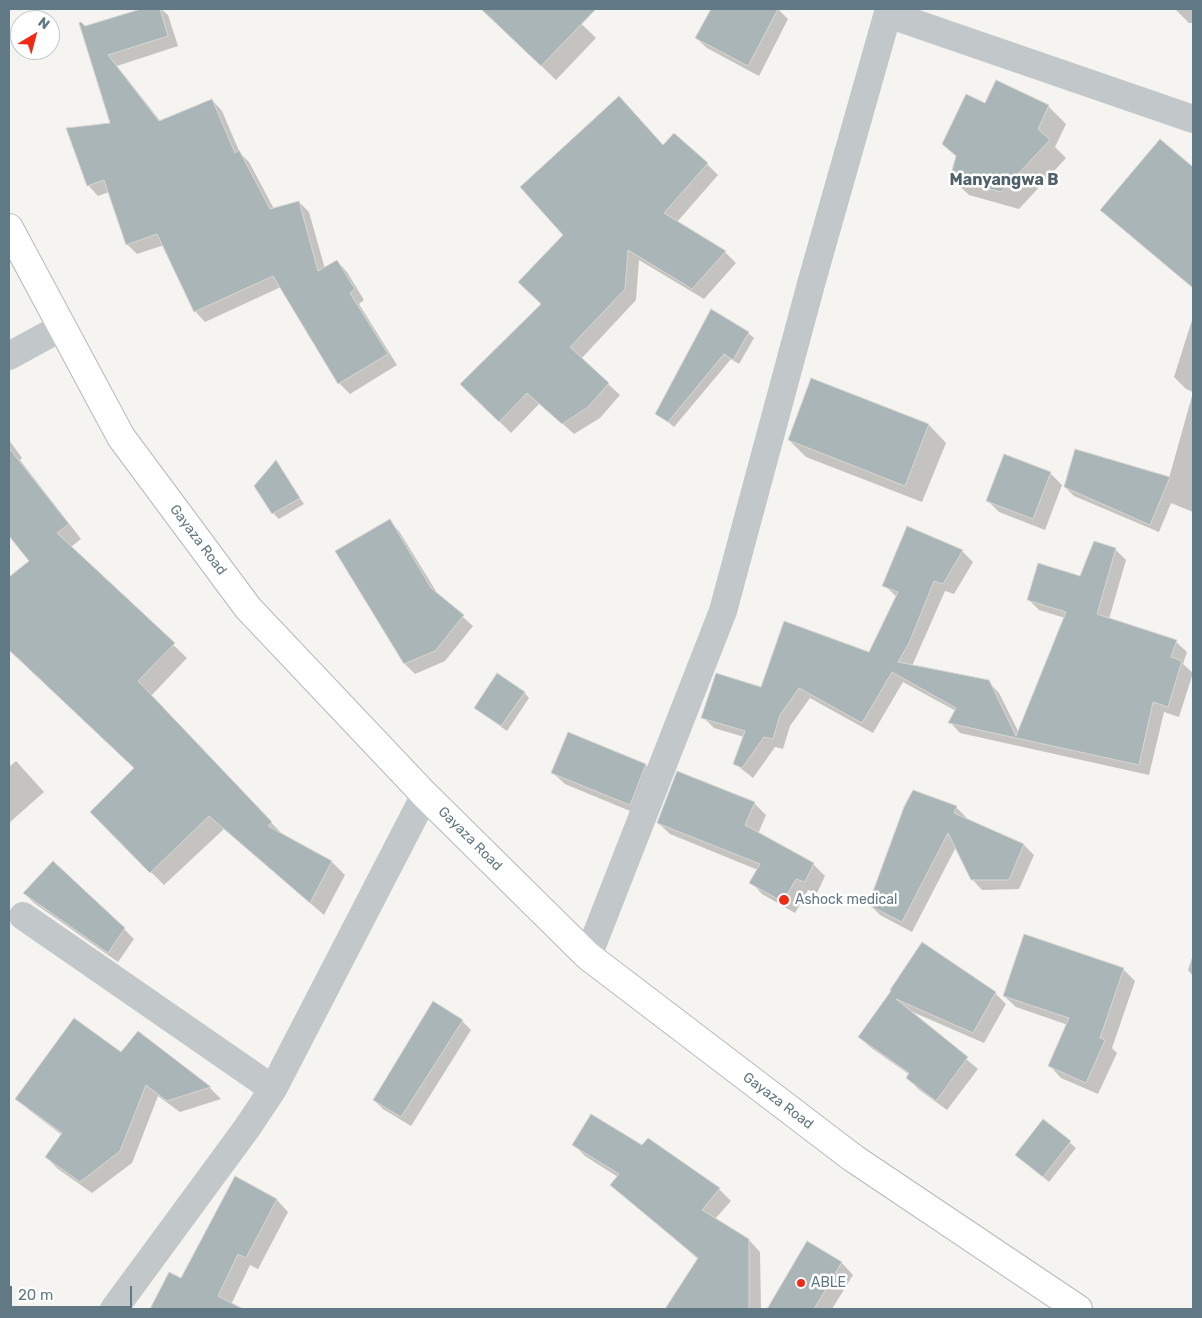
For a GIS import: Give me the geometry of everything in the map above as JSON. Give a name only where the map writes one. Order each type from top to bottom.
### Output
[{"type":"main road","name":"Gayaza Road","points":[[9,228],[121,437],[248,608],[425,795],[588,956],[853,1158],[1078,1309]]},
{"type":"street","points":[[588,956],[723,611],[814,274],[889,12],[1193,118]]},
{"type":"street","points":[[9,356],[62,327]]},
{"type":"street","points":[[114,1309],[273,1089],[425,795]]},
{"type":"street","points":[[23,916],[273,1089]]},
{"type":"building","points":[[141,9],[160,9],[168,36],[108,55],[159,121],[212,99],[235,153],[239,150],[270,209],[299,201],[318,271],[337,260],[355,289],[350,293],[388,354],[338,384],[273,276],[194,312],[157,234],[126,245],[104,180],[87,186],[66,128],[110,123],[79,23],[81,22],[85,26]]},
{"type":"building","points":[[481,9],[596,9],[541,66]]},
{"type":"building","points":[[711,9],[778,9],[748,66],[695,38]]},
{"type":"building","points":[[996,80],[1049,105],[1038,129],[1050,140],[1001,192],[950,178],[956,156],[942,144],[966,94],[985,103]]},
{"type":"building","points":[[619,96],[663,145],[674,133],[708,163],[664,213],[726,251],[692,289],[628,250],[625,289],[570,347],[609,383],[588,407],[562,424],[527,393],[499,422],[460,384],[541,304],[518,282],[563,235],[520,187]]},
{"type":"building","points":[[1160,139],[1193,167],[1193,288],[1100,210]]},
{"type":"building","points":[[711,309],[749,332],[733,360],[724,354],[668,422],[655,414]]},
{"type":"building","points":[[811,378],[929,424],[905,486],[788,440]]},
{"type":"building","points":[[9,448],[69,524],[57,533],[175,643],[138,681],[272,822],[268,826],[332,861],[310,903],[209,816],[150,873],[90,812],[134,768],[9,650],[9,577],[29,561],[9,536]]},
{"type":"building","points":[[1075,449],[1170,477],[1150,525],[1064,487]]},
{"type":"building","points":[[1004,454],[1051,472],[1033,519],[986,501]]},
{"type":"building","points":[[276,460],[300,498],[272,514],[254,486]]},
{"type":"building","points":[[390,519],[431,588],[464,615],[435,651],[404,664],[335,551]]},
{"type":"building","points":[[907,526],[963,550],[943,584],[934,581],[909,643],[898,662],[989,680],[1016,736],[1066,612],[1027,600],[1038,563],[1080,576],[1094,541],[1116,548],[1097,614],[1177,640],[1171,657],[1182,661],[1168,707],[1153,702],[1139,765],[948,723],[956,708],[892,672],[862,723],[799,688],[780,715],[773,739],[764,737],[742,768],[733,764],[745,731],[701,718],[716,673],[761,687],[784,621],[869,652],[898,592],[882,586]]},
{"type":"building","points":[[497,673],[525,692],[501,726],[474,708]]},
{"type":"building","points":[[568,732],[646,764],[630,805],[551,773]]},
{"type":"building","points":[[677,771],[755,802],[745,825],[814,863],[805,882],[796,879],[783,902],[749,883],[760,864],[657,823]]},
{"type":"building","points":[[913,790],[957,806],[954,813],[1024,844],[1009,880],[971,880],[948,833],[902,922],[868,905],[904,807]]},
{"type":"building","points":[[53,861],[125,928],[108,953],[23,893]]},
{"type":"building","points":[[1024,934],[1124,968],[1100,1038],[1105,1040],[1086,1083],[1048,1066],[1069,1018],[1003,996]]},
{"type":"building","points":[[922,942],[996,992],[973,1033],[896,999],[968,1057],[936,1101],[906,1078],[909,1073],[858,1037],[891,991]]},
{"type":"building","points":[[433,1001],[463,1020],[401,1117],[373,1100]]},
{"type":"building","points":[[74,1018],[121,1052],[138,1031],[211,1087],[167,1101],[146,1085],[120,1151],[80,1182],[45,1157],[62,1133],[15,1099]]},
{"type":"building","points":[[591,1114],[642,1145],[648,1138],[720,1188],[702,1210],[749,1239],[749,1309],[665,1309],[698,1258],[610,1185],[619,1174],[572,1145]]},
{"type":"building","points":[[1043,1119],[1071,1141],[1043,1177],[1015,1155]]},
{"type":"building","points":[[235,1176],[277,1199],[246,1258],[238,1254],[218,1296],[243,1309],[150,1309],[169,1272],[181,1278]]},
{"type":"building","points":[[807,1241],[842,1262],[814,1309],[767,1309]]},
{"type":"place","name":"Ashock medical","points":[[784,900]]},
{"type":"place","name":"ABLE","points":[[801,1283]]},
{"type":"district","name":"Manyangwa B","points":[[1004,180]]}]
